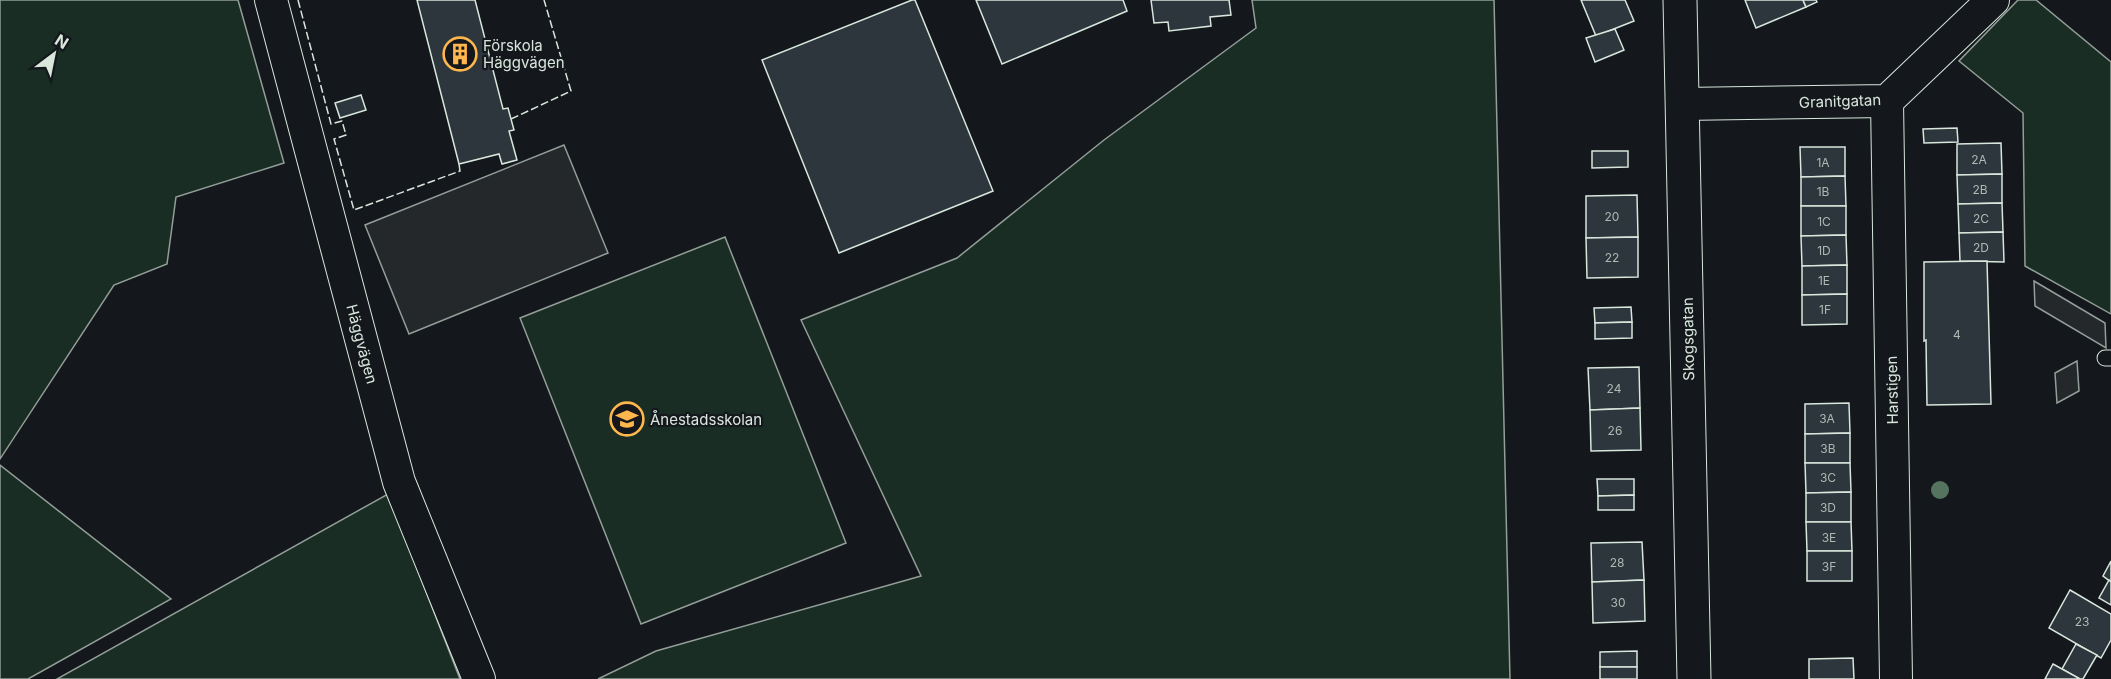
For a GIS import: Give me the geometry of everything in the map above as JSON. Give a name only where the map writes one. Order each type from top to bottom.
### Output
[{"type":"street","name":"Häggvägen","points":[[271,0],[399,482],[479,679]]},
{"type":"street","name":"Skogsgatan","points":[[1680,0],[1694,679]]},
{"type":"street","name":"Granitgatan","points":[[1683,104],[1887,101],[1993,0]]},
{"type":"street","name":"Harstigen","points":[[1887,101],[1896,679]]},
{"type":"green space","points":[[0,0],[238,0],[284,163],[176,197],[167,264],[114,285],[0,459]]},
{"type":"green space","points":[[1252,0],[1494,0],[1510,679],[598,679],[656,651],[921,576],[801,320],[957,258],[1104,140],[1256,28]]},
{"type":"green space","points":[[2018,0],[2036,0],[2111,62],[2111,314],[2025,266],[2023,113],[1959,61]]},
{"type":"green space","points":[[725,237],[846,543],[641,624],[520,318]]},
{"type":"green space","points":[[0,465],[171,599],[28,679],[0,679]]},
{"type":"green space","points":[[388,494],[460,679],[57,679]]},
{"type":"shaded area","points":[[564,145],[608,253],[409,334],[365,225]]},
{"type":"shaded area","points":[[2034,281],[2105,323],[2106,348],[2035,306]]},
{"type":"shaded area","points":[[2077,361],[2079,391],[2057,403],[2055,373]]},
{"type":"building","name":"Förskola Häggvägen","points":[[417,0],[475,0],[503,109],[508,108],[514,130],[509,131],[517,160],[502,164],[499,154],[459,164]]},
{"type":"building","points":[[915,0],[993,191],[839,253],[762,60]]},
{"type":"building","points":[[976,0],[1123,0],[1127,11],[1002,64]]},
{"type":"building","points":[[1151,0],[1229,0],[1231,15],[1210,17],[1211,26],[1169,31],[1168,22],[1154,23]]},
{"type":"building","points":[[1581,0],[1625,0],[1634,21],[1596,36]]},
{"type":"building","points":[[1745,0],[1803,0],[1806,7],[1756,28]]},
{"type":"building","points":[[1803,0],[1816,0],[1817,2],[1806,7]]},
{"type":"building","points":[[1615,29],[1624,50],[1595,62],[1586,38]]},
{"type":"building","points":[[361,95],[366,110],[340,118],[335,103]]},
{"type":"building","points":[[1957,128],[1958,142],[1924,143],[1923,129]]},
{"type":"building","points":[[2001,143],[2002,174],[1957,175],[1957,144]]},
{"type":"building","points":[[1800,147],[1845,147],[1845,176],[1801,177]]},
{"type":"building","points":[[1592,151],[1628,151],[1628,167],[1592,168]]},
{"type":"building","points":[[2002,174],[2002,203],[1958,204],[1957,175]]},
{"type":"building","points":[[1845,176],[1846,206],[1801,206],[1801,177]]},
{"type":"building","points":[[1637,195],[1638,237],[1586,238],[1586,196]]},
{"type":"building","points":[[2002,203],[2003,232],[1959,233],[1958,204]]},
{"type":"building","points":[[1801,206],[1846,206],[1846,235],[1801,236]]},
{"type":"building","points":[[2003,232],[2004,262],[1960,261],[1959,233]]},
{"type":"building","points":[[1846,235],[1847,265],[1802,266],[1801,236]]},
{"type":"building","points":[[1638,237],[1638,277],[1587,278],[1586,238]]},
{"type":"building","points":[[1987,261],[1991,404],[1927,405],[1924,262]]},
{"type":"building","points":[[1847,265],[1847,294],[1802,295],[1802,266]]},
{"type":"building","points":[[1847,294],[1847,324],[1802,325],[1802,295]]},
{"type":"building","points":[[1631,307],[1632,322],[1595,323],[1594,308]]},
{"type":"building","points":[[1632,322],[1632,338],[1595,339],[1595,323]]},
{"type":"building","points":[[1639,367],[1640,408],[1590,410],[1588,368]]},
{"type":"building","points":[[1849,403],[1850,433],[1805,434],[1805,404]]},
{"type":"building","points":[[1640,408],[1641,450],[1591,451],[1590,410]]},
{"type":"building","points":[[1850,433],[1850,463],[1805,463],[1805,434]]},
{"type":"building","points":[[1805,463],[1850,463],[1851,492],[1806,493]]},
{"type":"building","points":[[1597,479],[1634,479],[1634,495],[1598,496]]},
{"type":"building","points":[[1851,492],[1851,522],[1806,522],[1806,493]]},
{"type":"building","points":[[1634,495],[1634,510],[1598,510],[1598,496]]},
{"type":"building","points":[[1806,522],[1851,522],[1852,551],[1807,551]]},
{"type":"building","points":[[1642,542],[1644,580],[1592,582],[1591,543]]},
{"type":"building","points":[[1807,551],[1852,551],[1852,581],[1807,581]]},
{"type":"building","points":[[2111,561],[2111,582],[2103,576]]},
{"type":"building","points":[[1644,580],[1645,621],[1593,623],[1592,582]]},
{"type":"building","points":[[2109,580],[2111,582],[2111,605],[2099,598]]},
{"type":"building","points":[[2070,590],[2111,614],[2111,640],[2101,658],[2049,628]]},
{"type":"building","points":[[2076,644],[2097,655],[2083,679],[2062,669]]},
{"type":"building","points":[[1637,651],[1637,667],[1600,667],[1600,652]]},
{"type":"building","points":[[1853,658],[1854,679],[1809,679],[1809,659]]},
{"type":"building","points":[[2053,664],[2080,679],[2045,679]]},
{"type":"building","points":[[1600,667],[1637,667],[1637,679],[1600,679]]},
{"type":"fence","points":[[298,0],[331,124],[342,121],[346,135],[334,139],[354,210],[460,171],[459,164]]},
{"type":"fence","points":[[511,119],[571,91],[544,0]]},
{"type":"place","name":"Förskola Häggvägen","points":[[460,54]]},
{"type":"place","name":"Ånestadsskolan","points":[[627,419]]}]
